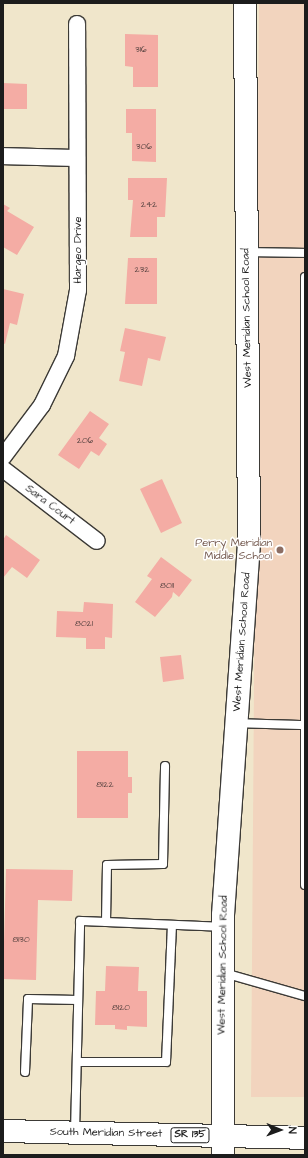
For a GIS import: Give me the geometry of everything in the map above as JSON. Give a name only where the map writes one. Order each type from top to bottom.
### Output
[{"type":"main road","name":"West Meridian School Road","points":[[223,1145],[223,927],[249,542],[245,3]]},
{"type":"main road","name":"South Meridian Street","points":[[3,1131],[75,1133],[223,1145],[305,1138]]},
{"type":"street","name":"Hargeo Drive","points":[[3,457],[42,405],[66,356],[78,290],[77,24]]},
{"type":"street","points":[[3,156],[77,158]]},
{"type":"street","name":"Sara Court","points":[[3,469],[97,541]]},
{"type":"lane","points":[[246,252],[305,253]]},
{"type":"lane","points":[[305,277],[305,885]]},
{"type":"lane","points":[[236,723],[305,725]]},
{"type":"lane","points":[[106,922],[107,865],[163,864],[165,766]]},
{"type":"lane","points":[[75,1133],[80,922],[223,927]]},
{"type":"lane","points":[[76,1062],[166,1062],[172,925]]},
{"type":"lane","points":[[222,972],[305,996]]},
{"type":"lane","points":[[25,1072],[28,999],[78,1000]]},
{"type":"shaded area","name":"Perry Meridian Middle School","points":[[259,3],[305,3],[305,1097],[251,1097]]},
{"type":"building","points":[[125,34],[158,35],[158,87],[133,87],[133,67],[125,66]]},
{"type":"building","points":[[3,83],[27,84],[27,109],[3,109]]},
{"type":"building","points":[[126,109],[156,109],[156,162],[132,161],[132,133],[126,133]]},
{"type":"building","points":[[128,178],[167,178],[165,217],[157,217],[157,237],[130,237],[133,200],[128,200]]},
{"type":"building","points":[[3,204],[10,208],[7,211],[34,227],[17,255],[3,247]]},
{"type":"building","points":[[128,258],[157,258],[157,304],[125,304]]},
{"type":"building","points":[[3,289],[24,294],[17,325],[10,323],[5,344],[3,343]]},
{"type":"building","points":[[125,328],[166,337],[160,361],[148,358],[142,386],[119,381],[125,352],[120,351]]},
{"type":"building","points":[[90,411],[109,424],[99,438],[107,444],[99,456],[91,451],[79,469],[58,455]]},
{"type":"building","points":[[162,479],[182,523],[161,533],[140,489]]},
{"type":"building","points":[[6,535],[40,560],[27,578],[12,567],[3,578],[3,540]]},
{"type":"building","points":[[161,557],[192,580],[179,597],[173,592],[172,597],[155,617],[135,602],[152,579],[147,576]]},
{"type":"building","points":[[84,602],[113,604],[112,638],[105,637],[105,649],[86,649],[86,638],[56,637],[57,611],[83,612]]},
{"type":"building","points":[[181,655],[184,679],[163,682],[160,657]]},
{"type":"building","points":[[77,751],[128,751],[128,777],[132,777],[132,793],[128,793],[128,818],[77,818]]},
{"type":"building","points":[[6,869],[73,870],[72,901],[38,900],[36,980],[3,979]]},
{"type":"building","points":[[106,966],[139,967],[138,991],[147,991],[147,1027],[127,1026],[127,1030],[115,1029],[115,1025],[95,1025],[96,991],[105,991]]},
{"type":"place","name":"Perry Meridian Middle School","points":[[280,550]]}]
